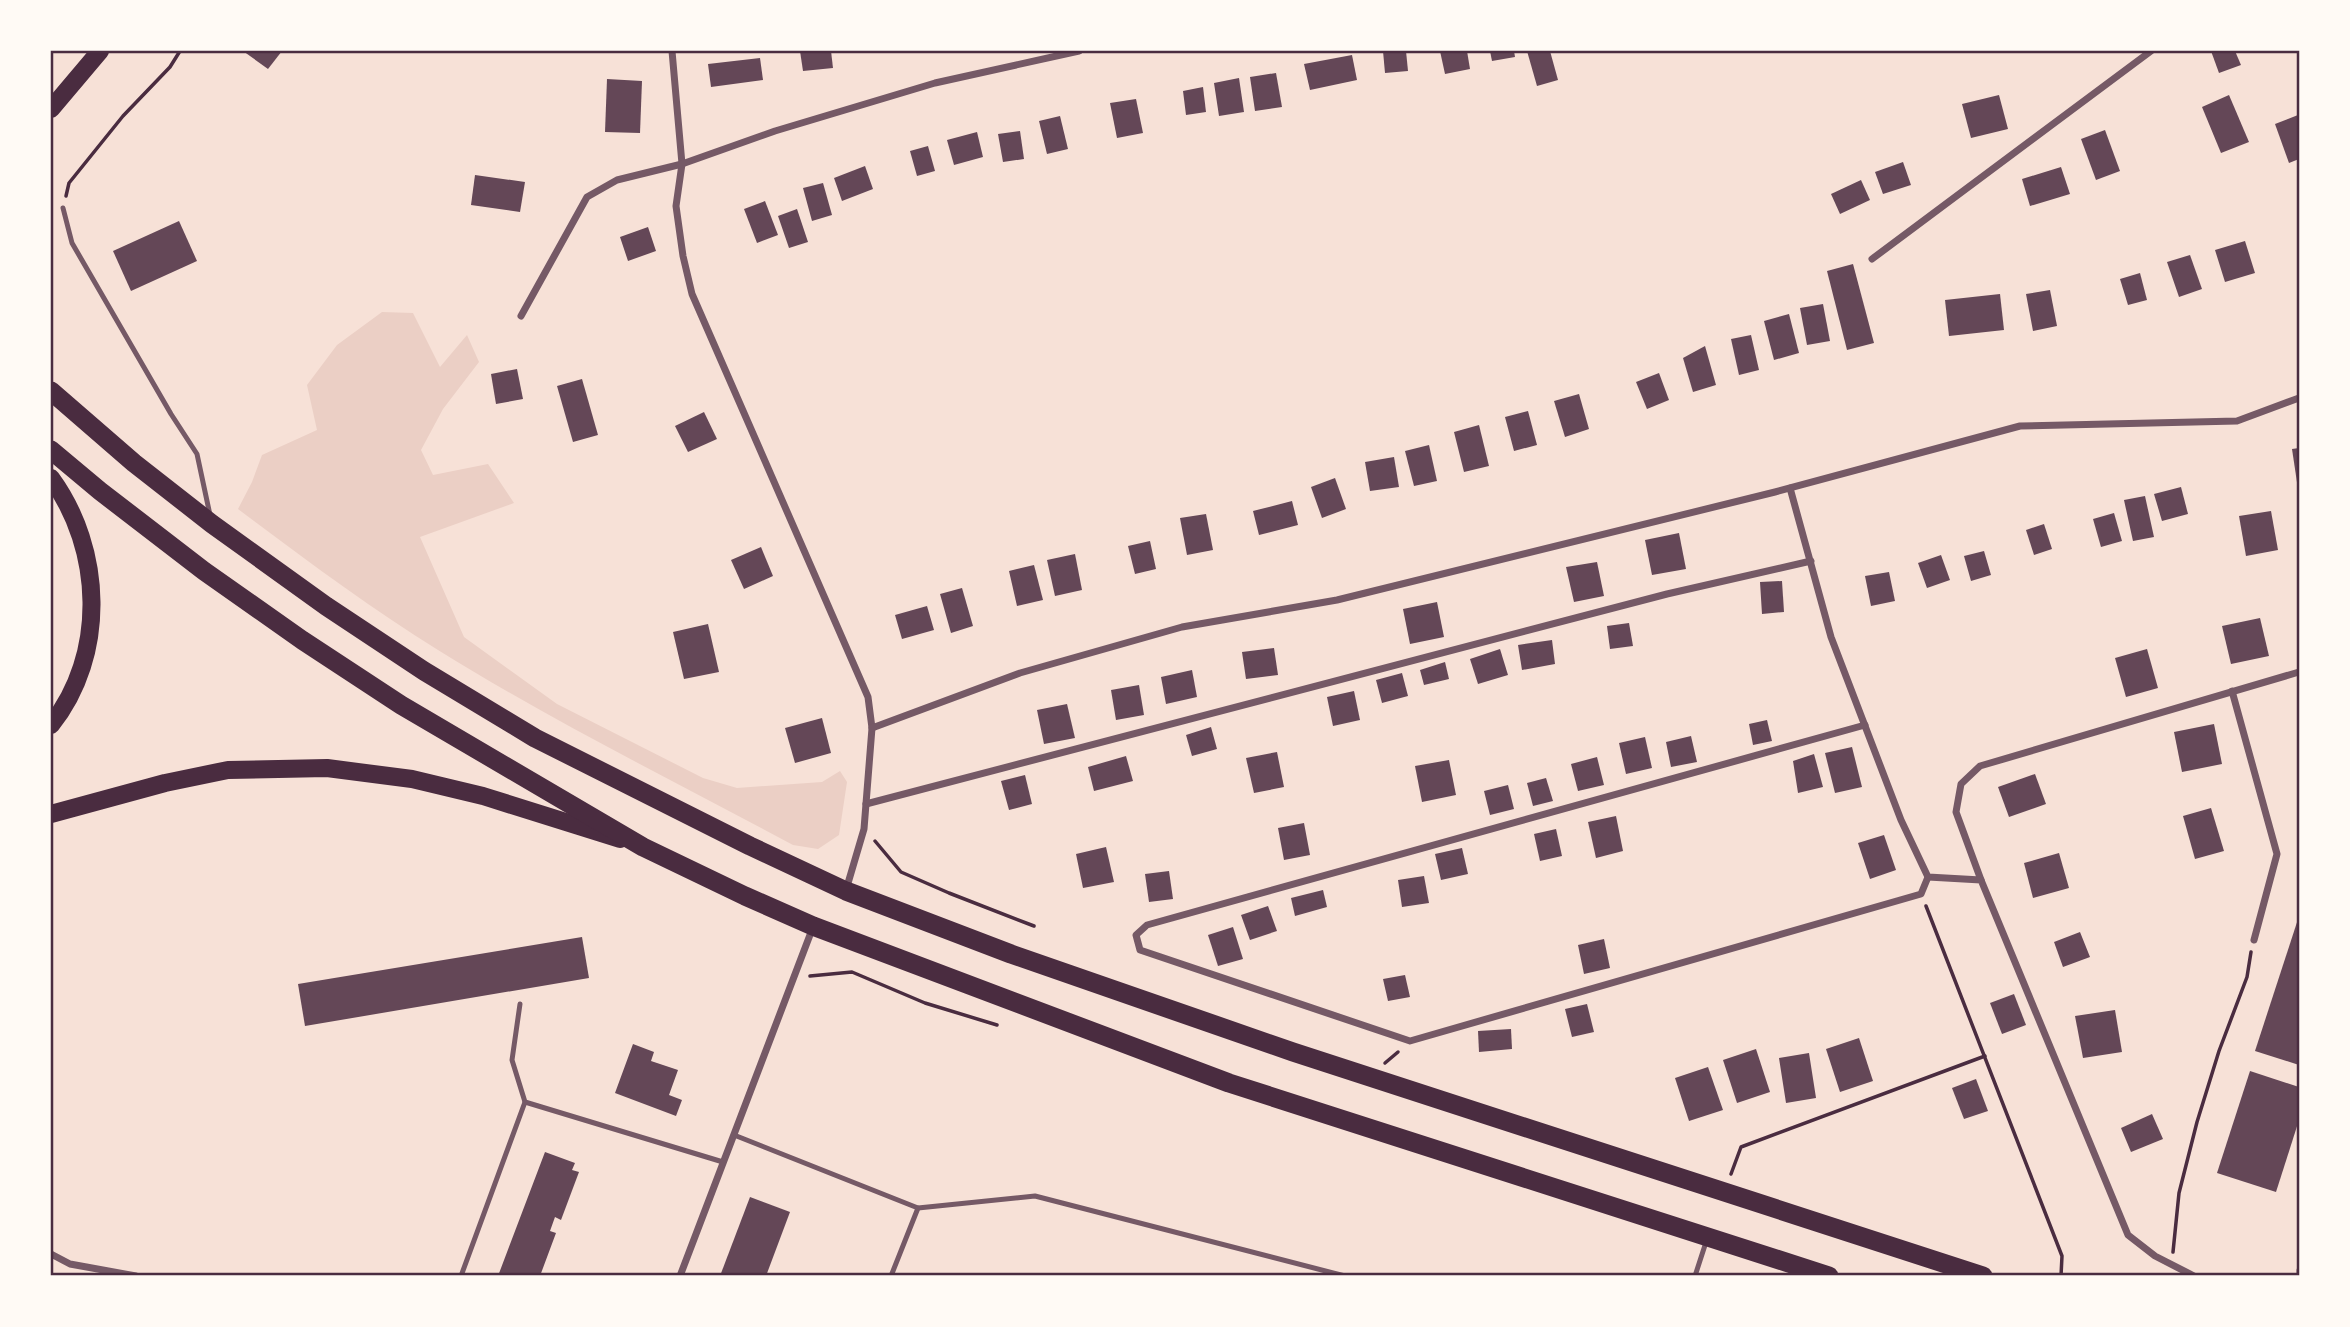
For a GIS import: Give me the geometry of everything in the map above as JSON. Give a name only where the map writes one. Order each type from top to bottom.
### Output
[{"type":"highway","points":[[51,391],[134,463],[212,524],[326,606],[424,671],[535,738],[846,891],[1011,954],[1367,1077],[1983,1276]]},
{"type":"highway","points":[[51,450],[194,563],[302,640],[401,705],[643,847],[813,926],[1228,1083],[1829,1276]]},
{"type":"main road","points":[[51,109],[100,51]]},
{"type":"main road","points":[[51,478],[73,516],[87,551],[92,588],[85,658],[75,686],[51,725]]},
{"type":"main road","points":[[51,814],[165,783],[228,770],[327,768],[412,779],[484,796],[643,847]]},
{"type":"street","points":[[672,51],[682,164],[676,206],[692,294],[868,697],[872,728],[864,829],[846,891]]},
{"type":"street","points":[[521,316],[587,197],[617,180],[682,164],[775,131],[935,83],[1079,51]]},
{"type":"street","points":[[1872,258],[2151,51]]},
{"type":"street","points":[[872,728],[1020,673],[1182,627],[1338,600],[1790,488],[2020,426],[2237,421],[2299,398]]},
{"type":"street","points":[[1790,488],[1832,637],[1901,820],[1928,877],[1921,894],[1410,1041],[1140,950],[1136,935],[1147,925],[1865,725]]},
{"type":"street","points":[[866,804],[1667,594],[1811,561]]},
{"type":"street","points":[[2194,1276],[2155,1256],[2129,1235],[1981,880],[1956,811],[1961,784],[1980,766],[2299,672]]},
{"type":"street","points":[[2232,691],[2277,854],[2254,940]]},
{"type":"street","points":[[1928,877],[1981,880]]},
{"type":"street","points":[[680,1276],[813,926]]},
{"type":"street","points":[[51,1254],[70,1264],[136,1276]]},
{"type":"lane","points":[[63,208],[72,243],[197,454],[212,524]]},
{"type":"lane","points":[[461,1276],[525,1102],[513,1060],[520,1004]]},
{"type":"lane","points":[[525,1102],[723,1162]]},
{"type":"lane","points":[[734,1135],[918,1208],[1035,1196],[1345,1276]]},
{"type":"lane","points":[[891,1276],[918,1208]]},
{"type":"lane","points":[[1695,1276],[1708,1237]]},
{"type":"lane","points":[[2299,1270],[2299,1276]]},
{"type":"path","points":[[63,208],[69,183],[123,116],[170,67],[180,51]]},
{"type":"path","points":[[864,829],[901,872],[1034,926]]},
{"type":"path","points":[[1921,894],[2063,1256],[2061,1276]]},
{"type":"path","points":[[2172,1264],[2182,1181],[2219,1051],[2246,977],[2254,940]]},
{"type":"path","points":[[794,978],[852,972],[925,1003],[997,1025]]},
{"type":"path","points":[[1367,1077],[1410,1041]]},
{"type":"path","points":[[1724,1193],[1741,1147],[1985,1056]]},
{"type":"shaded area","points":[[382,312],[413,313],[440,367],[467,335],[479,362],[443,409],[421,450],[433,475],[488,464],[514,503],[420,537],[464,637],[557,704],[703,778],[737,788],[822,782],[840,771],[847,782],[839,835],[818,849],[793,845],[569,726],[412,634],[336,582],[238,509],[262,455],[317,430],[307,385],[337,345]]},
{"type":"building","points":[[243,51],[282,51],[268,69]]},
{"type":"building","points":[[800,51],[831,51],[833,68],[803,71]]},
{"type":"building","points":[[1383,51],[1406,51],[1408,71],[1385,73]]},
{"type":"building","points":[[1440,51],[1467,51],[1470,69],[1445,74]]},
{"type":"building","points":[[1490,51],[1514,51],[1515,57],[1492,61]]},
{"type":"building","points":[[1527,51],[1550,51],[1558,80],[1537,86]]},
{"type":"building","points":[[2211,51],[2235,51],[2241,65],[2219,73]]},
{"type":"building","points":[[1352,55],[1357,80],[1310,90],[1304,64]]},
{"type":"building","points":[[760,58],[763,80],[711,87],[708,64]]},
{"type":"building","points":[[1276,73],[1282,107],[1255,111],[1250,77]]},
{"type":"building","points":[[1239,78],[1244,112],[1219,116],[1214,83]]},
{"type":"building","points":[[607,79],[642,81],[640,133],[605,132]]},
{"type":"building","points":[[1203,87],[1206,112],[1186,115],[1183,91]]},
{"type":"building","points":[[1999,95],[2008,129],[1971,138],[1962,104]]},
{"type":"building","points":[[2229,95],[2249,142],[2221,153],[2202,107]]},
{"type":"building","points":[[1136,99],[1143,133],[1117,138],[1110,103]]},
{"type":"building","points":[[2298,115],[2299,159],[2289,163],[2275,124]]},
{"type":"building","points":[[1060,116],[1068,149],[1047,154],[1039,121]]},
{"type":"building","points":[[2105,130],[2120,171],[2096,180],[2081,139]]},
{"type":"building","points":[[1020,131],[1024,159],[1003,162],[998,134]]},
{"type":"building","points":[[977,132],[983,157],[954,165],[947,140]]},
{"type":"building","points":[[928,146],[935,171],[917,176],[910,151]]},
{"type":"building","points":[[1903,162],[1911,185],[1883,194],[1875,172]]},
{"type":"building","points":[[865,166],[873,189],[842,201],[834,178]]},
{"type":"building","points":[[2061,167],[2070,194],[2030,206],[2022,179]]},
{"type":"building","points":[[475,175],[525,182],[520,212],[471,205]]},
{"type":"building","points":[[1861,180],[1870,200],[1840,214],[1831,194]]},
{"type":"building","points":[[823,183],[832,215],[812,221],[803,188]]},
{"type":"building","points":[[765,201],[778,235],[757,243],[744,209]]},
{"type":"building","points":[[797,209],[808,242],[789,248],[778,216]]},
{"type":"building","points":[[179,221],[197,261],[131,291],[113,251]]},
{"type":"building","points":[[648,227],[656,251],[628,261],[620,237]]},
{"type":"building","points":[[2245,241],[2255,273],[2225,282],[2215,250]]},
{"type":"building","points":[[2190,255],[2202,289],[2179,297],[2167,262]]},
{"type":"building","points":[[1853,264],[1874,343],[1847,350],[1827,271]]},
{"type":"building","points":[[2140,273],[2147,300],[2128,305],[2120,279]]},
{"type":"building","points":[[2050,290],[2057,326],[2033,331],[2026,294]]},
{"type":"building","points":[[2000,294],[2004,330],[1949,336],[1945,300]]},
{"type":"building","points":[[1823,304],[1830,341],[1807,345],[1800,308]]},
{"type":"building","points":[[1789,314],[1799,353],[1774,360],[1764,321]]},
{"type":"building","points":[[1751,335],[1759,370],[1739,375],[1731,339]]},
{"type":"building","points":[[1705,346],[1716,385],[1693,392],[1683,358]]},
{"type":"building","points":[[517,369],[523,399],[496,404],[491,374]]},
{"type":"building","points":[[1659,373],[1669,400],[1647,409],[1636,382]]},
{"type":"building","points":[[582,379],[598,435],[573,442],[557,386]]},
{"type":"building","points":[[1579,394],[1589,429],[1565,437],[1554,401]]},
{"type":"building","points":[[1528,411],[1537,445],[1514,451],[1505,417]]},
{"type":"building","points":[[704,412],[717,439],[688,452],[675,426]]},
{"type":"building","points":[[1479,425],[1489,466],[1464,472],[1454,432]]},
{"type":"building","points":[[1429,445],[1437,481],[1414,486],[1405,451]]},
{"type":"building","points":[[2299,448],[2299,489],[2298,489],[2292,449]]},
{"type":"building","points":[[1394,457],[1399,487],[1370,491],[1365,462]]},
{"type":"building","points":[[1335,478],[1346,509],[1322,518],[1311,487]]},
{"type":"building","points":[[2181,487],[2188,514],[2162,521],[2154,494]]},
{"type":"building","points":[[2145,496],[2154,537],[2133,541],[2124,500]]},
{"type":"building","points":[[1292,501],[1298,525],[1259,535],[1253,511]]},
{"type":"building","points":[[2271,511],[2278,550],[2246,556],[2239,516]]},
{"type":"building","points":[[2114,513],[2122,541],[2101,547],[2093,519]]},
{"type":"building","points":[[1206,514],[1213,550],[1187,555],[1180,518]]},
{"type":"building","points":[[2044,524],[2052,549],[2034,555],[2026,530]]},
{"type":"building","points":[[1679,533],[1686,569],[1652,575],[1645,540]]},
{"type":"building","points":[[1150,541],[1156,569],[1135,574],[1128,546]]},
{"type":"building","points":[[761,547],[773,576],[744,589],[731,560]]},
{"type":"building","points":[[1984,551],[1991,575],[1971,581],[1964,556]]},
{"type":"building","points":[[1075,554],[1082,590],[1055,596],[1047,560]]},
{"type":"building","points":[[1941,555],[1950,580],[1927,588],[1918,563]]},
{"type":"building","points":[[1597,562],[1604,596],[1574,602],[1566,567]]},
{"type":"building","points":[[1034,565],[1043,600],[1017,606],[1009,571]]},
{"type":"building","points":[[1889,572],[1895,601],[1871,606],[1865,576]]},
{"type":"building","points":[[1782,581],[1784,612],[1762,614],[1760,582]]},
{"type":"building","points":[[962,588],[973,626],[951,633],[940,594]]},
{"type":"building","points":[[1437,602],[1444,637],[1410,644],[1403,609]]},
{"type":"building","points":[[927,606],[934,630],[902,639],[895,615]]},
{"type":"building","points":[[2260,618],[2269,656],[2231,664],[2222,626]]},
{"type":"building","points":[[1629,623],[1633,646],[1610,649],[1607,626]]},
{"type":"building","points":[[708,624],[719,672],[684,679],[673,632]]},
{"type":"building","points":[[1552,640],[1555,664],[1522,670],[1518,645]]},
{"type":"building","points":[[1274,648],[1278,675],[1246,679],[1242,652]]},
{"type":"building","points":[[1500,649],[1508,675],[1478,684],[1470,659]]},
{"type":"building","points":[[2147,649],[2158,688],[2126,697],[2115,658]]},
{"type":"building","points":[[1445,662],[1449,679],[1424,685],[1420,670]]},
{"type":"building","points":[[1192,670],[1197,697],[1166,704],[1161,677]]},
{"type":"building","points":[[1402,673],[1408,696],[1382,703],[1376,680]]},
{"type":"building","points":[[1139,685],[1144,715],[1116,720],[1111,690]]},
{"type":"building","points":[[1354,691],[1360,720],[1333,726],[1327,697]]},
{"type":"building","points":[[1067,704],[1075,738],[1044,744],[1037,710]]},
{"type":"building","points":[[822,718],[831,753],[795,763],[785,728]]},
{"type":"building","points":[[1767,720],[1772,741],[1753,745],[1749,724]]},
{"type":"building","points":[[2214,724],[2222,764],[2182,772],[2174,732]]},
{"type":"building","points":[[1211,727],[1217,749],[1192,756],[1186,735]]},
{"type":"building","points":[[1691,736],[1697,762],[1671,767],[1666,742]]},
{"type":"building","points":[[1645,737],[1652,768],[1626,774],[1619,743]]},
{"type":"building","points":[[1852,747],[1862,787],[1835,793],[1825,753]]},
{"type":"building","points":[[1277,752],[1284,787],[1254,793],[1246,758]]},
{"type":"building","points":[[1814,754],[1823,787],[1798,793],[1793,761]]},
{"type":"building","points":[[1126,756],[1133,781],[1094,791],[1088,767]]},
{"type":"building","points":[[1597,757],[1604,785],[1578,791],[1571,764]]},
{"type":"building","points":[[1449,760],[1456,795],[1422,802],[1415,766]]},
{"type":"building","points":[[2035,774],[2046,804],[2009,817],[1998,787]]},
{"type":"building","points":[[1025,775],[1032,804],[1009,810],[1001,781]]},
{"type":"building","points":[[1546,778],[1553,801],[1533,806],[1527,783]]},
{"type":"building","points":[[1508,785],[1514,809],[1490,815],[1484,791]]},
{"type":"building","points":[[2211,808],[2224,851],[2195,859],[2183,816]]},
{"type":"building","points":[[1616,816],[1623,851],[1596,858],[1588,822]]},
{"type":"building","points":[[1304,823],[1310,855],[1284,860],[1278,828]]},
{"type":"building","points":[[1556,829],[1562,856],[1540,861],[1534,834]]},
{"type":"building","points":[[1884,835],[1896,870],[1870,879],[1858,843]]},
{"type":"building","points":[[1106,847],[1114,882],[1083,888],[1076,854]]},
{"type":"building","points":[[1462,848],[1468,874],[1441,880],[1435,854]]},
{"type":"building","points":[[2059,853],[2069,888],[2033,898],[2024,863]]},
{"type":"building","points":[[1169,871],[1173,899],[1149,902],[1145,874]]},
{"type":"building","points":[[1424,876],[1429,903],[1402,907],[1398,880]]},
{"type":"building","points":[[1323,890],[1327,907],[1295,916],[1291,898]]},
{"type":"building","points":[[1268,906],[1277,931],[1250,940],[1241,915]]},
{"type":"building","points":[[2299,916],[2299,1065],[2255,1051]]},
{"type":"building","points":[[1233,927],[1243,959],[1218,966],[1208,935]]},
{"type":"building","points":[[2080,932],[2090,957],[2063,967],[2054,942]]},
{"type":"building","points":[[582,937],[589,978],[305,1026],[298,984]]},
{"type":"building","points":[[1604,939],[1610,968],[1584,974],[1578,945]]},
{"type":"building","points":[[1405,975],[1410,997],[1388,1001],[1383,979]]},
{"type":"building","points":[[2014,994],[2026,1025],[2002,1034],[1990,1003]]},
{"type":"building","points":[[1587,1004],[1594,1032],[1572,1037],[1565,1009]]},
{"type":"building","points":[[2115,1010],[2122,1052],[2083,1058],[2075,1016]]},
{"type":"building","points":[[1511,1029],[1512,1049],[1479,1052],[1478,1031]]},
{"type":"building","points":[[1859,1038],[1873,1081],[1840,1092],[1826,1049]]},
{"type":"building","points":[[633,1044],[654,1052],[651,1061],[678,1070],[669,1095],[682,1100],[676,1116],[615,1093]]},
{"type":"building","points":[[1756,1049],[1770,1092],[1737,1103],[1723,1060]]},
{"type":"building","points":[[1809,1053],[1816,1098],[1786,1103],[1779,1058]]},
{"type":"building","points":[[1708,1067],[1723,1110],[1689,1121],[1675,1078]]},
{"type":"building","points":[[2250,1071],[2299,1087],[2299,1120],[2276,1192],[2217,1173]]},
{"type":"building","points":[[1976,1079],[1988,1111],[1964,1119],[1952,1088]]},
{"type":"building","points":[[2152,1114],[2163,1139],[2131,1152],[2121,1128]]},
{"type":"building","points":[[545,1152],[575,1163],[572,1170],[579,1172],[561,1220],[555,1217],[550,1231],[556,1233],[540,1276],[498,1276]]},
{"type":"building","points":[[750,1197],[790,1212],[766,1276],[720,1276]]}]
